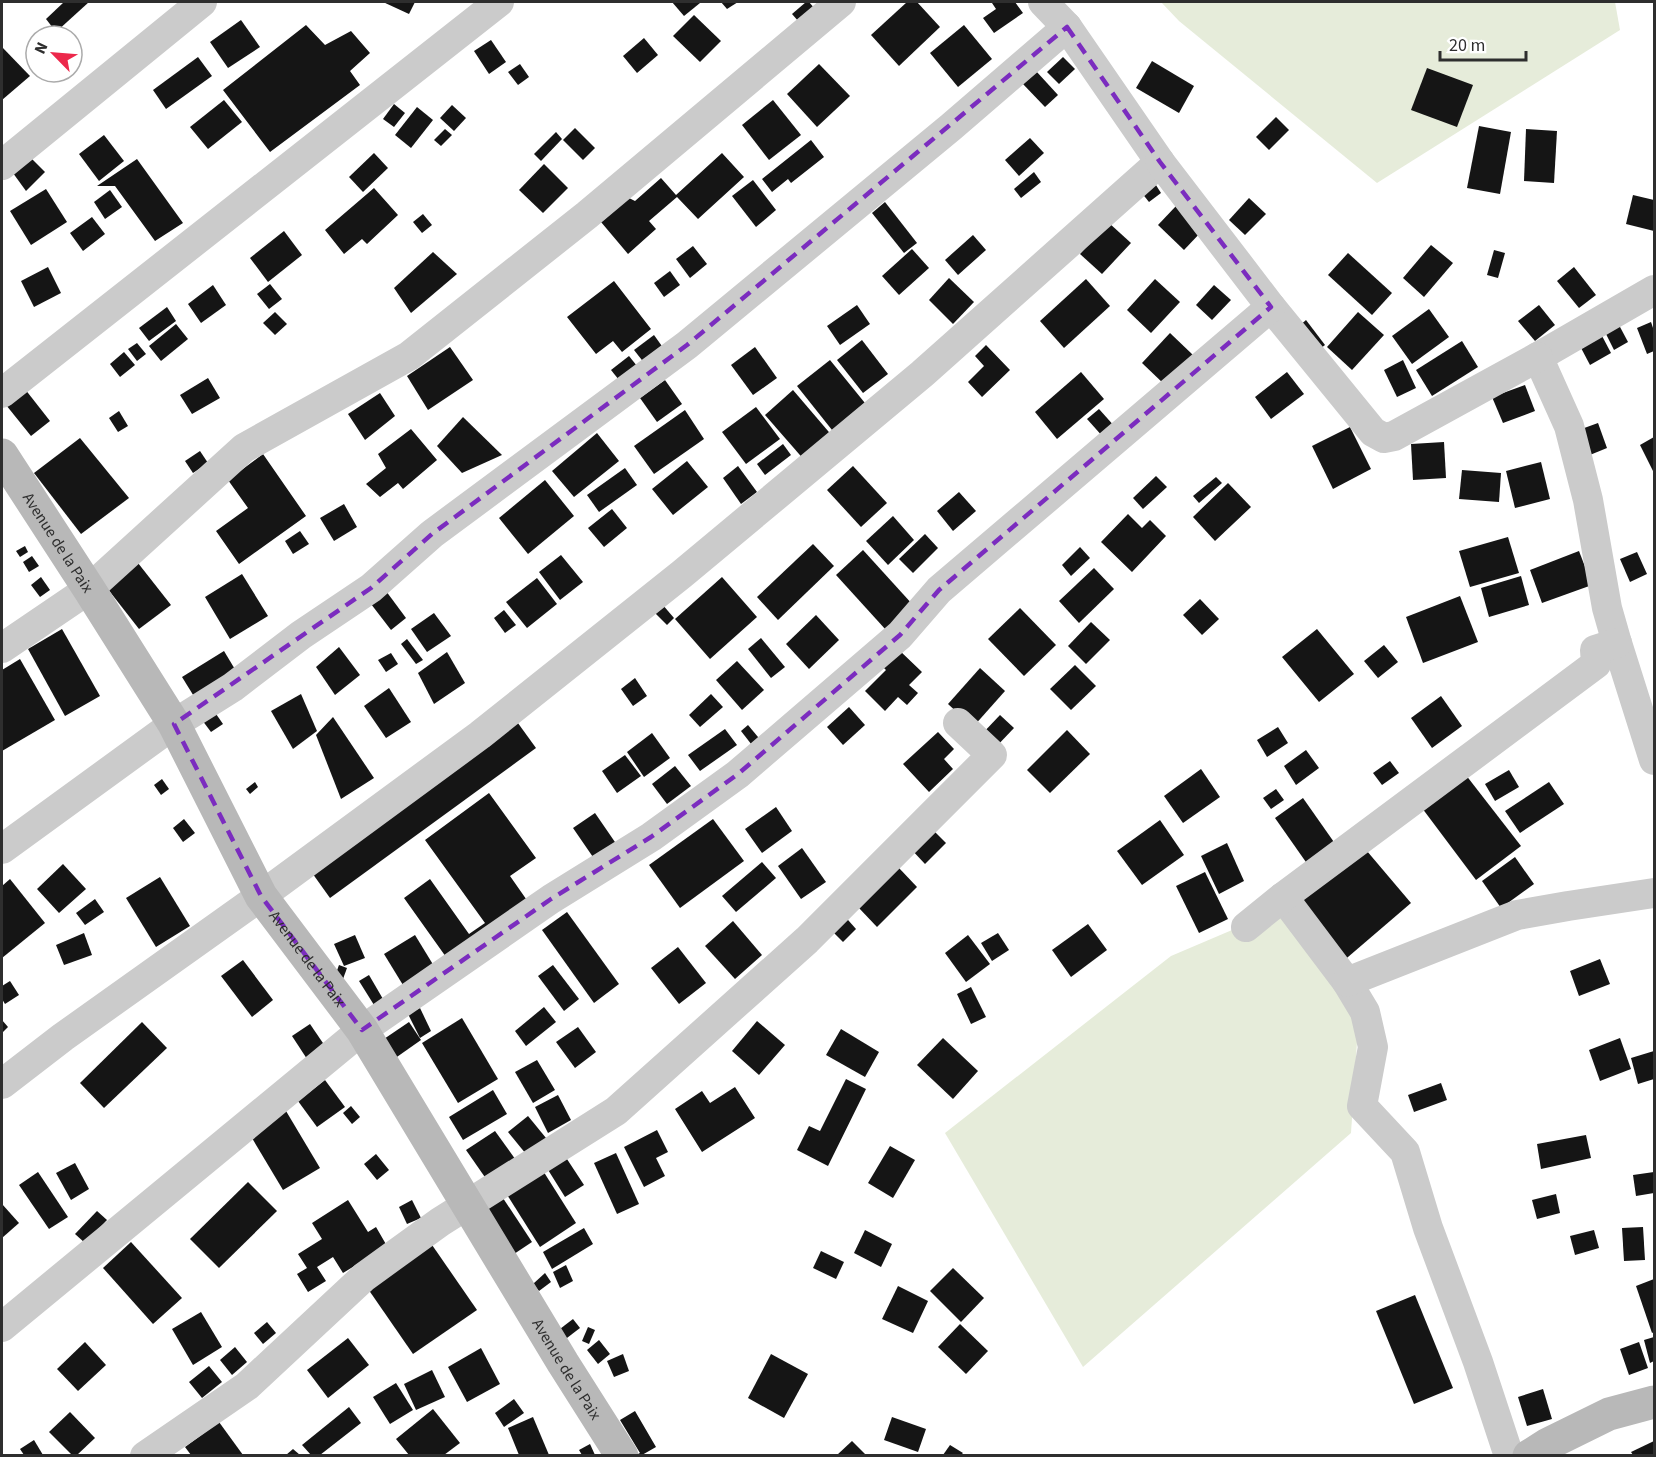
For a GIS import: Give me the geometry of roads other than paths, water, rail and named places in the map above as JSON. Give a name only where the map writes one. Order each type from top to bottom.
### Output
[{"type":"street","points":[[2,165],[202,2]]},
{"type":"street","points":[[2,393],[499,2]]},
{"type":"street","points":[[2,648],[89,589],[244,448],[409,356],[596,207],[841,2]]},
{"type":"street","points":[[1043,2],[1067,27],[1160,162],[1271,307],[1373,432],[1384,438],[1394,436],[1654,290]]},
{"type":"street","points":[[2,849],[174,724],[233,687],[301,635],[370,588],[432,534],[687,345],[951,127],[1067,27]]},
{"type":"street","points":[[2,1084],[63,1037],[261,896],[480,735],[682,574],[922,374],[1160,162]]},
{"type":"street","points":[[2,1328],[362,1030],[551,899],[651,837],[738,774],[900,635],[939,590],[1271,307]]},
{"type":"street","points":[[1538,357],[1569,426],[1588,500],[1607,608],[1654,760]]},
{"type":"street","name":"Avenue de la Paix","points":[[2,455],[174,724],[261,896],[362,1030],[563,1363],[622,1455]]},
{"type":"street","points":[[1246,927],[1596,664],[1595,650],[1617,643]]},
{"type":"street","points":[[145,1455],[247,1386],[364,1277],[440,1222],[616,1112],[807,940],[992,755],[958,723]]},
{"type":"street","points":[[1347,982],[1517,915],[1654,893]]},
{"type":"street","points":[[1283,897],[1347,982],[1365,1012],[1372,1047],[1362,1106],[1405,1152],[1428,1228],[1478,1362],[1509,1455]]},
{"type":"street","points":[[1529,1455],[1609,1414],[1654,1402]]}]
